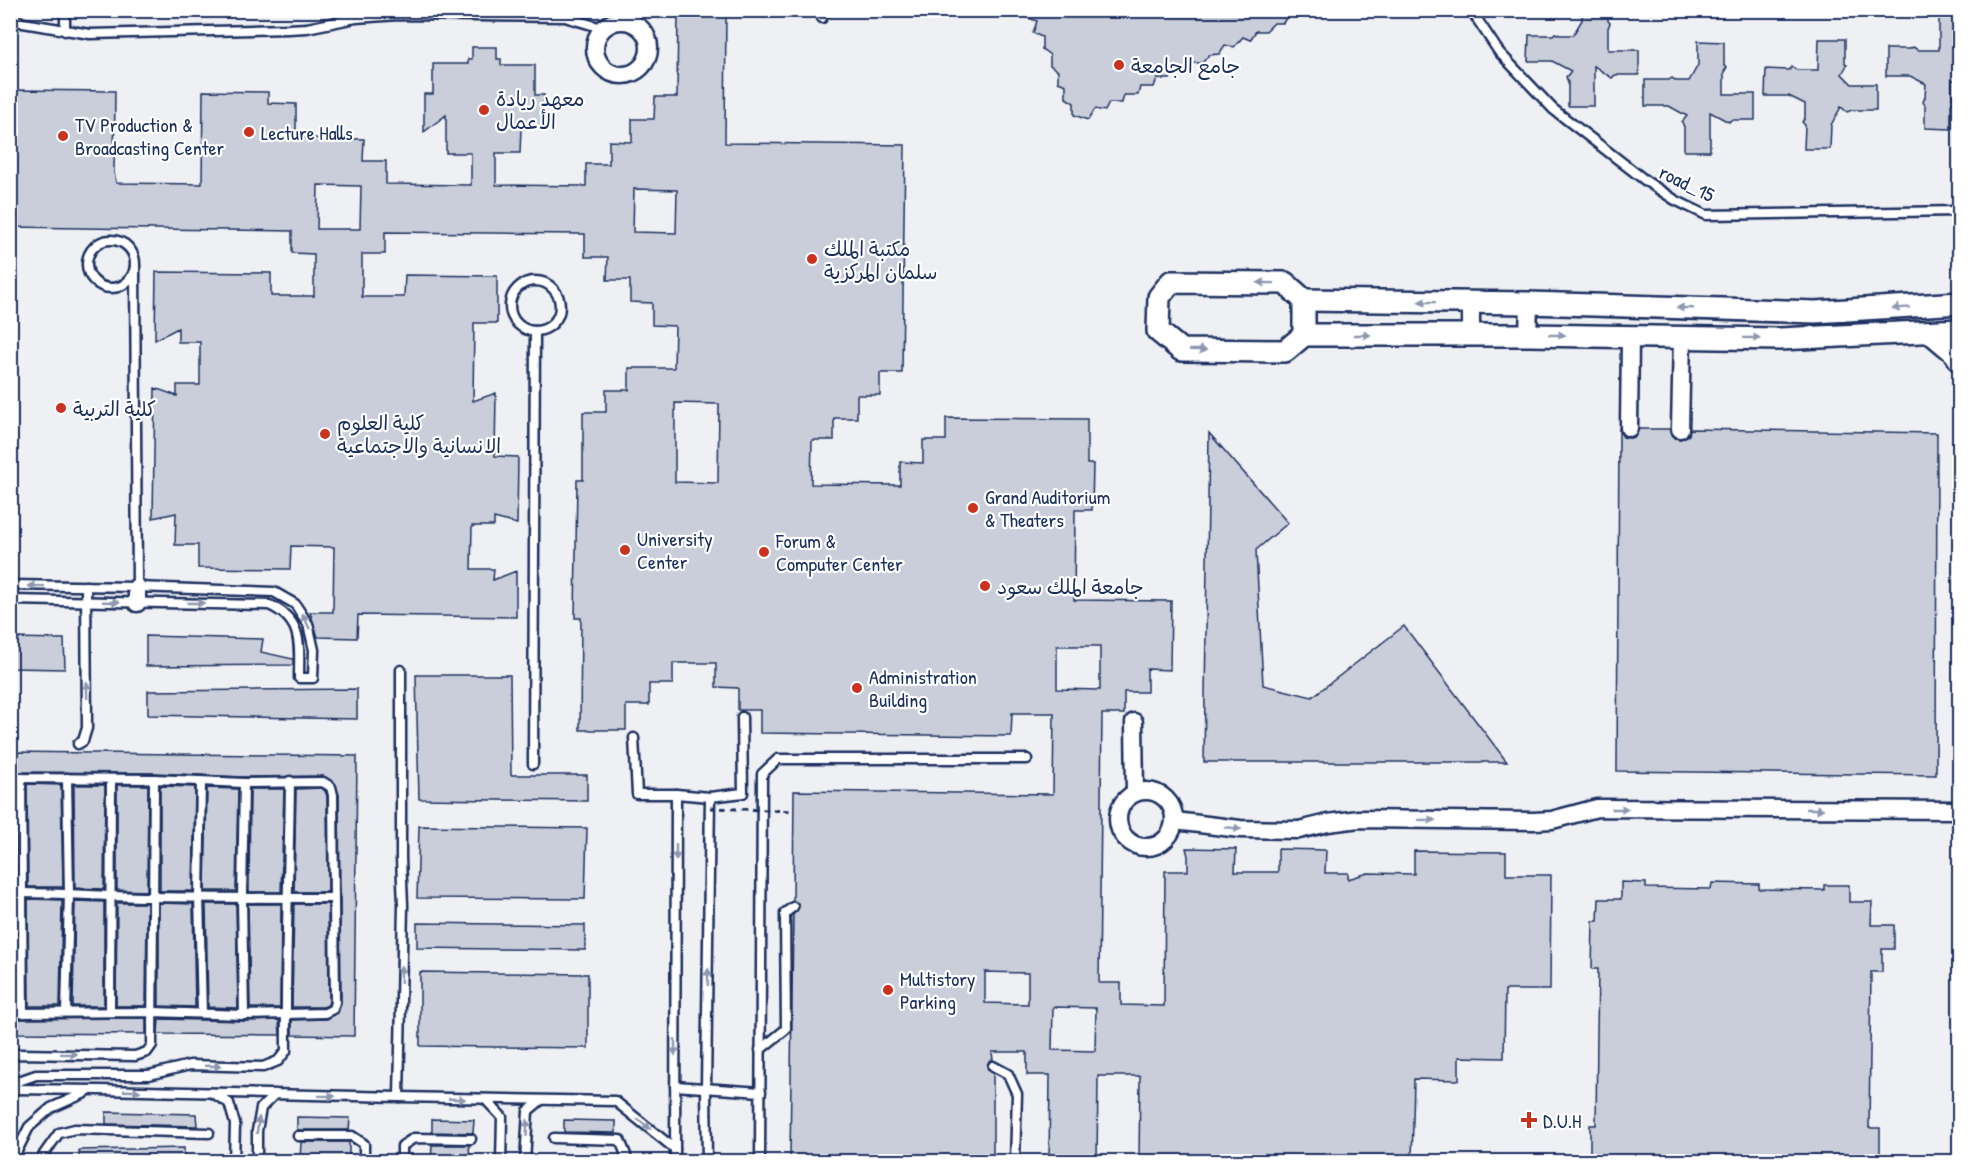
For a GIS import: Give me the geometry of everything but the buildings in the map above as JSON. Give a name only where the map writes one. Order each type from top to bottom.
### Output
[{"type":"street","points":[[1959,303],[1815,312],[1529,303],[1304,300],[1285,283],[1171,282],[1159,297],[1158,331],[1181,350],[1285,351],[1304,335],[1471,334],[1780,339],[1959,330]]},
{"type":"street","points":[[1304,300],[1304,335]]},
{"type":"street","points":[[1471,303],[1471,334]]},
{"type":"street","points":[[1527,335],[1529,303]]},
{"type":"street","points":[[1930,332],[1955,353],[1959,360]]},
{"type":"street","points":[[1629,429],[1630,336]]},
{"type":"street","points":[[1680,429],[1682,337]]},
{"type":"street","points":[[1134,722],[1135,793]]},
{"type":"street","points":[[1154,792],[1163,796],[1170,803],[1175,821],[1173,831],[1161,844],[1143,847],[1127,840],[1121,832],[1118,824],[1121,806],[1135,793],[1154,792]]},
{"type":"street","points":[[1175,821],[1240,829],[1299,830],[1359,819],[1552,820],[1596,808],[1959,810]]},
{"type":"lane","points":[[64,31],[65,10]]},
{"type":"lane","name":"road_15","points":[[1471,10],[1499,52],[1553,109],[1646,181],[1675,200],[1706,215],[1959,211]]},
{"type":"lane","points":[[10,15],[23,23],[90,34],[307,28],[356,18],[398,15],[565,17],[602,28]]},
{"type":"lane","points":[[135,267],[128,282],[114,288],[106,288],[99,285],[89,274],[88,258],[96,245],[104,242],[120,242],[132,252],[135,259],[137,595]]},
{"type":"lane","points":[[532,280],[549,284],[560,298],[561,307],[554,323],[547,329],[535,331],[516,324],[510,309],[512,294],[517,287],[532,280]]},
{"type":"lane","points":[[533,764],[535,331]]},
{"type":"lane","points":[[10,585],[86,586],[137,595],[262,603],[276,608],[292,621],[298,635],[299,678],[313,678],[314,650],[308,624],[295,604],[281,595],[266,591],[137,595],[86,601],[10,600]]},
{"type":"lane","points":[[78,744],[83,741],[87,728],[86,586]]},
{"type":"lane","points":[[399,1097],[403,905],[401,670]]},
{"type":"lane","points":[[634,738],[637,795],[676,794],[710,797],[743,793],[742,717]]},
{"type":"lane","points":[[760,1161],[762,774],[778,759],[1027,759]]},
{"type":"lane","points":[[10,778],[154,779],[243,783],[290,781],[323,782],[331,787],[333,795],[335,1002],[333,1009],[325,1013],[243,1015],[153,1012],[10,1013]]},
{"type":"lane","points":[[21,778],[23,1013]]},
{"type":"lane","points":[[66,1012],[69,894],[68,778]]},
{"type":"lane","points":[[110,1012],[111,779]]},
{"type":"lane","points":[[10,1056],[19,1054],[141,1055],[147,1052],[152,1045],[154,779]]},
{"type":"lane","points":[[10,1084],[36,1075],[149,1075],[190,1065],[263,1068],[278,1061],[286,1051],[290,781]]},
{"type":"lane","points":[[201,782],[199,896],[202,1013]]},
{"type":"lane","points":[[243,783],[243,1015]]},
{"type":"lane","points":[[675,1161],[676,794]]},
{"type":"lane","points":[[707,1161],[710,797]]},
{"type":"lane","points":[[10,893],[199,896],[242,899],[333,898]]},
{"type":"lane","points":[[760,1050],[786,1029],[785,913],[793,907]]},
{"type":"lane","points":[[993,1066],[1008,1074],[1017,1094],[1015,1161]]},
{"type":"lane","points":[[675,1086],[761,1092]]},
{"type":"lane","points":[[10,1089],[615,1101],[675,1149]]},
{"type":"lane","points":[[14,1161],[29,1127],[51,1108],[93,1090]]},
{"type":"lane","points":[[211,1093],[229,1103],[235,1124],[234,1161]]},
{"type":"lane","points":[[257,1161],[257,1131],[261,1108],[275,1094]]},
{"type":"lane","points":[[486,1100],[502,1117],[501,1161]]},
{"type":"lane","points":[[525,1161],[528,1111],[540,1101]]},
{"type":"lane","points":[[42,1161],[44,1154],[59,1133],[75,1129],[209,1133]]},
{"type":"lane","points":[[298,1136],[352,1136],[364,1144],[364,1161]]},
{"type":"lane","points":[[402,1161],[402,1146],[414,1138],[471,1139]]},
{"type":"lane","points":[[554,1138],[620,1140],[626,1161]]},
{"type":"path","points":[[710,807],[794,811]]},
{"type":"shaded area","name":"جامعة الملك سعود","points":[[11,11],[1959,11],[1959,1161],[11,1161]]},
{"type":"place","name":"جامع الجامعة","points":[[1119,65]]},
{"type":"place","name":"معهد ريادة الأعمال","points":[[484,110]]},
{"type":"place","name":"Lecture Halls","points":[[249,132]]},
{"type":"place","name":"TV Production & Broadcasting Center","points":[[63,136]]},
{"type":"place","name":"مكتبة الملك سلمان المركزية","points":[[812,259]]},
{"type":"place","name":"كلية التربية","points":[[61,408]]},
{"type":"place","name":"كلية العلوم الانسانية والاجتماعية","points":[[325,434]]},
{"type":"place","name":"Grand Auditorium & Theaters","points":[[973,508]]},
{"type":"place","name":"University Center","points":[[625,550]]},
{"type":"place","name":"Forum & Computer Center","points":[[764,552]]},
{"type":"place","name":"جامعة الملك سعود","points":[[985,586]]},
{"type":"place","name":"Administration Building","points":[[857,688]]},
{"type":"place","name":"Multistory Parking","points":[[888,990]]},
{"type":"place","name":"D.U.H","points":[[1529,1120]]}]
